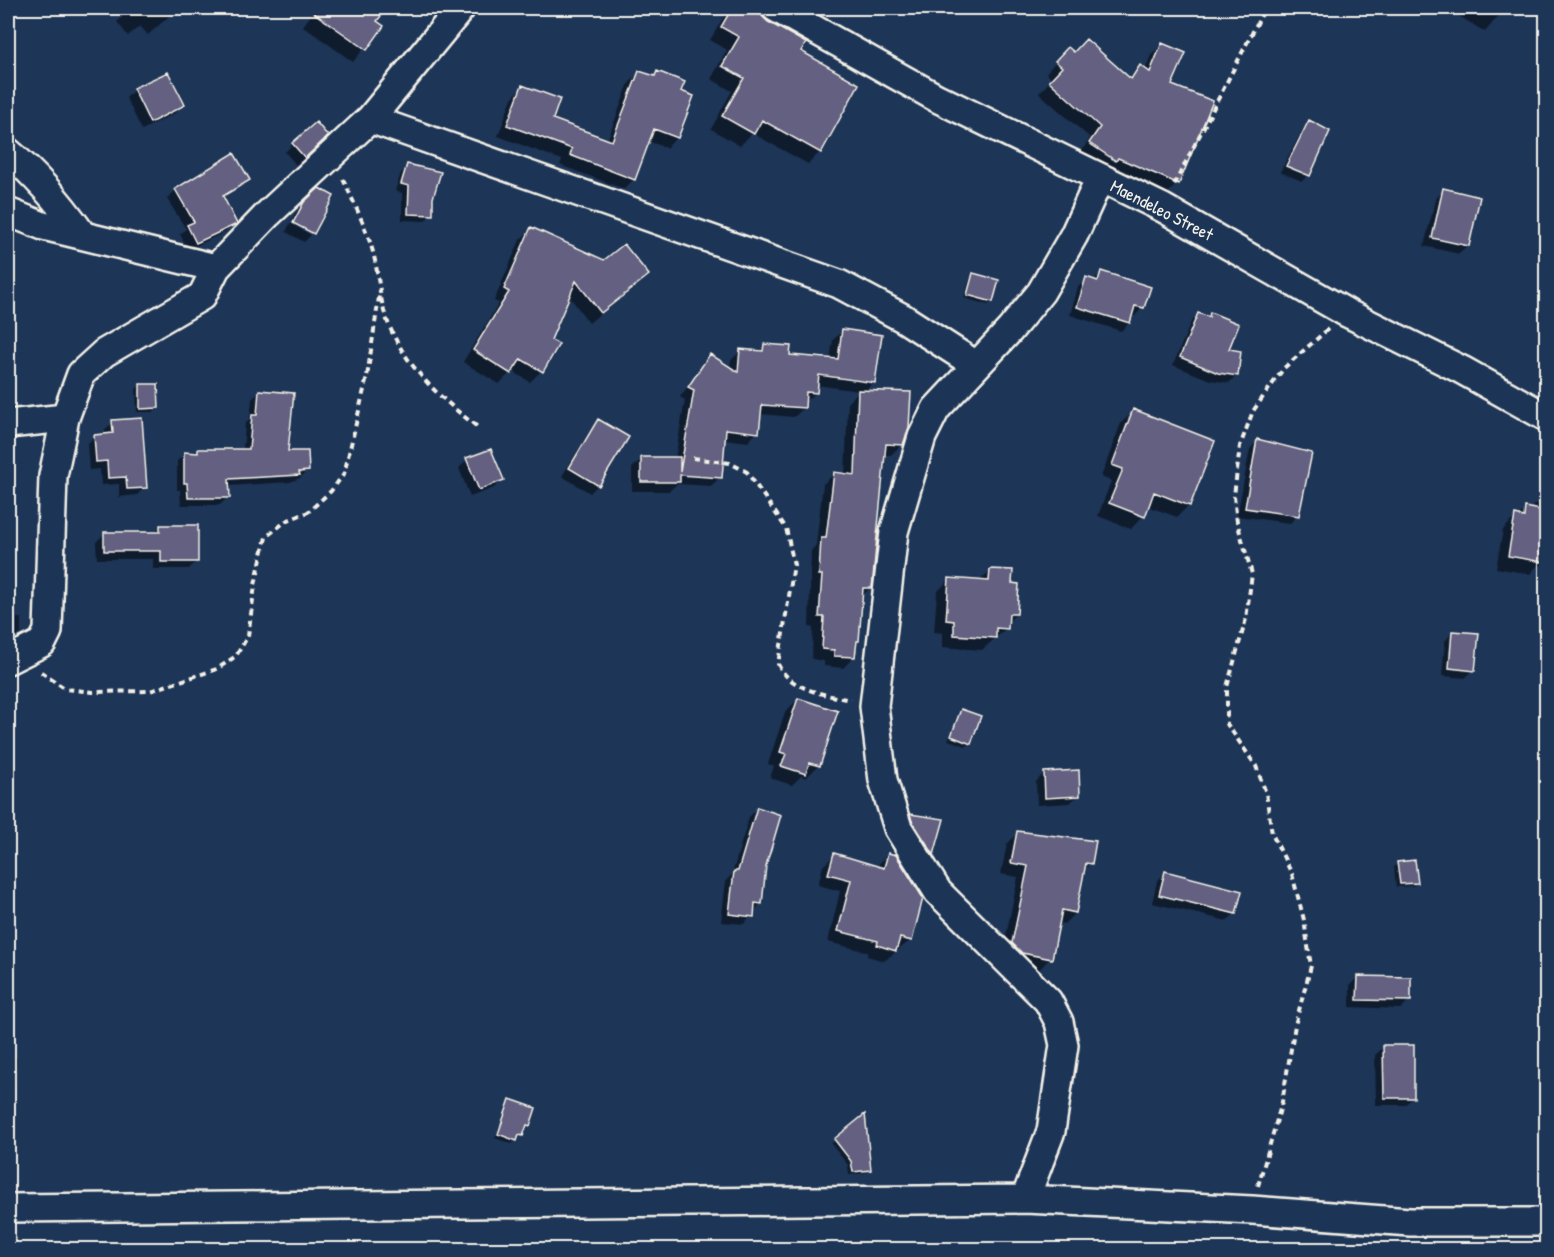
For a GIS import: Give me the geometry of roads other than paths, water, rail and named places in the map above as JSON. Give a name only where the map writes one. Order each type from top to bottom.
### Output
[{"type":"street","points":[[16,656],[42,643],[48,631],[53,476],[65,418],[81,374],[104,353],[202,296],[216,268],[268,214],[370,119],[461,8]]},
{"type":"street","name":"Maendeleo Street","points":[[776,8],[937,98],[1163,208],[1347,313],[1462,370],[1546,417]]},
{"type":"street","points":[[370,119],[839,284],[903,318],[976,365]]},
{"type":"street","points":[[8,152],[33,172],[55,197],[81,233]]},
{"type":"street","points":[[1025,1199],[1051,1131],[1064,1045],[1059,1022],[1048,1001],[939,892],[898,828],[883,780],[874,706],[894,531],[922,437],[936,409],[1010,330],[1041,292],[1074,235],[1100,178]]},
{"type":"street","points":[[8,212],[44,226],[81,233],[216,268]]},
{"type":"street","points":[[8,424],[65,418]]},
{"type":"street","points":[[8,1208],[1025,1199],[1252,1210],[1410,1222],[1546,1222]]}]
